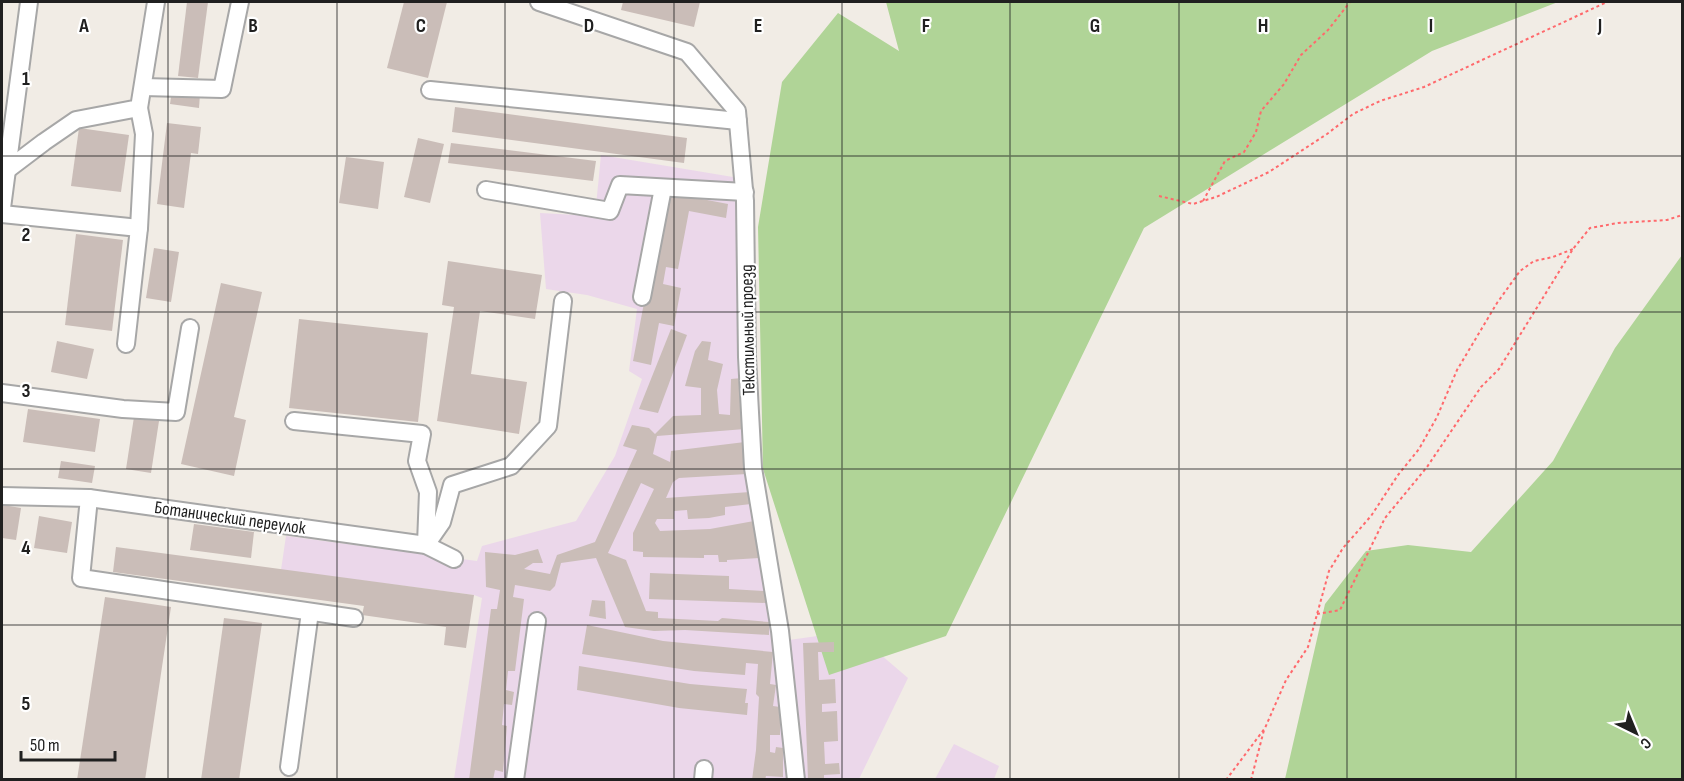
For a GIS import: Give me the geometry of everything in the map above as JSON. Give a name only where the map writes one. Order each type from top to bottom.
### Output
[{"type":"street","points":[[2,208],[7,170],[8,111],[29,2]]},
{"type":"street","points":[[126,344],[139,228],[144,134],[139,108],[156,2]]},
{"type":"street","points":[[143,87],[222,89],[240,2]]},
{"type":"street","name":"Текстильный проезд","points":[[539,2],[687,52],[737,111],[744,192],[747,357],[753,468],[780,631],[796,780]]},
{"type":"street","points":[[430,90],[738,121]]},
{"type":"street","points":[[7,170],[76,120],[139,108]]},
{"type":"street","points":[[486,190],[610,211],[620,185],[744,192]]},
{"type":"street","points":[[642,297],[663,188]]},
{"type":"street","points":[[2,214],[139,228]]},
{"type":"street","points":[[426,545],[442,522],[452,485],[511,466],[548,426],[563,301]]},
{"type":"street","points":[[2,393],[123,409],[176,412],[190,328]]},
{"type":"street","points":[[294,421],[422,434],[417,461],[428,492],[426,545]]},
{"type":"street","name":"Ботанический переулок","points":[[2,496],[89,498],[426,545],[454,559]]},
{"type":"street","points":[[89,498],[81,578],[354,618]]},
{"type":"street","points":[[289,767],[310,612]]},
{"type":"street","points":[[515,780],[537,621]]},
{"type":"path","points":[[1203,201],[1225,161],[1244,152],[1256,132],[1261,111],[1284,84],[1301,55],[1328,30],[1350,2]]},
{"type":"path","points":[[1159,196],[1193,204],[1216,197],[1269,172],[1353,114],[1380,101],[1424,87],[1607,2]]},
{"type":"path","points":[[1317,614],[1340,610],[1385,518],[1427,467],[1481,387],[1499,369],[1573,249],[1590,228],[1618,223],[1667,220],[1683,215]]},
{"type":"path","points":[[1251,780],[1265,728],[1286,680],[1308,647],[1329,571],[1343,548],[1371,516],[1398,475],[1419,449],[1437,417],[1456,370],[1497,303],[1520,271],[1534,261],[1573,249]]},
{"type":"path","points":[[1226,780],[1265,728]]},
{"type":"shaded area","points":[[601,155],[739,178],[767,575],[789,640],[853,631],[908,678],[859,779],[454,779],[482,598],[474,595],[281,570],[286,536],[477,561],[482,546],[576,521],[615,456],[642,379],[629,371],[637,309],[587,295],[546,289],[540,213],[595,216]]},
{"type":"shaded area","points":[[954,744],[999,766],[994,779],[935,779]]},
{"type":"green space","points":[[886,2],[1558,2],[1432,51],[1144,228],[946,636],[829,675],[763,469],[758,227],[782,82],[838,13],[899,51]]},
{"type":"green space","points":[[1682,255],[1682,779],[1285,779],[1325,604],[1366,551],[1408,545],[1471,552],[1553,461],[1615,348]]},
{"type":"building","points":[[187,2],[208,2],[198,78],[178,76]]},
{"type":"building","points":[[404,2],[447,2],[428,78],[387,68]]},
{"type":"building","points":[[623,2],[700,2],[694,27],[621,10]]},
{"type":"building","points":[[172,90],[200,94],[199,108],[170,104]]},
{"type":"building","points":[[455,107],[687,138],[684,163],[452,132]]},
{"type":"building","points":[[167,123],[201,127],[198,154],[191,153],[184,208],[157,204]]},
{"type":"building","points":[[79,128],[129,135],[121,192],[71,186]]},
{"type":"building","points":[[418,138],[444,144],[430,203],[404,197]]},
{"type":"building","points":[[451,143],[596,161],[593,181],[448,163]]},
{"type":"building","points":[[346,157],[384,162],[378,209],[339,203]]},
{"type":"building","points":[[665,192],[728,204],[726,218],[689,211],[678,269],[666,267],[663,284],[681,288],[674,326],[659,323],[651,365],[633,361]]},
{"type":"building","points":[[76,234],[123,240],[112,331],[65,325]]},
{"type":"building","points":[[154,248],[179,252],[171,302],[146,298]]},
{"type":"building","points":[[448,261],[542,275],[535,319],[480,311],[471,374],[527,382],[519,434],[437,421],[454,307],[442,305]]},
{"type":"building","points":[[221,283],[262,292],[234,417],[246,420],[234,476],[181,464]]},
{"type":"building","points":[[299,319],[428,333],[418,422],[289,408]]},
{"type":"building","points":[[671,329],[687,335],[658,413],[639,409]]},
{"type":"building","points":[[57,341],[94,349],[87,379],[51,372]]},
{"type":"building","points":[[702,341],[711,342],[708,360],[723,364],[717,390],[719,414],[730,415],[731,379],[742,378],[745,429],[657,436],[653,454],[670,462],[671,451],[745,442],[747,474],[679,478],[673,482],[666,498],[750,492],[751,504],[725,507],[725,515],[709,518],[688,519],[687,510],[674,511],[674,519],[657,519],[655,523],[660,531],[710,529],[754,521],[759,558],[719,562],[718,555],[704,555],[704,558],[643,557],[643,552],[633,551],[633,533],[654,489],[641,483],[608,553],[626,560],[646,611],[658,612],[658,618],[718,621],[722,618],[769,622],[769,635],[685,630],[654,631],[625,627],[596,558],[561,563],[555,586],[550,591],[515,585],[513,597],[524,599],[515,671],[508,671],[506,690],[514,692],[512,705],[504,704],[502,725],[507,726],[503,772],[495,770],[493,780],[469,780],[491,609],[497,609],[500,590],[486,587],[485,552],[515,555],[538,549],[543,563],[533,563],[524,569],[550,574],[557,555],[595,542],[637,450],[623,446],[632,425],[649,428],[655,434],[673,416],[701,415],[701,388],[685,386],[695,351]]},
{"type":"building","points":[[28,409],[100,419],[95,452],[23,442]]},
{"type":"building","points":[[134,417],[159,421],[151,473],[126,469]]},
{"type":"building","points":[[61,461],[95,466],[92,483],[58,478]]},
{"type":"building","points":[[3,505],[21,508],[16,540],[2,538]]},
{"type":"building","points":[[39,516],[72,522],[67,553],[34,548]]},
{"type":"building","points":[[194,524],[254,532],[251,558],[190,550]]},
{"type":"building","points":[[116,547],[474,595],[466,648],[444,645],[446,627],[362,615],[364,606],[113,572]]},
{"type":"building","points":[[650,573],[729,576],[729,589],[766,591],[766,603],[649,599]]},
{"type":"building","points":[[105,597],[171,607],[145,780],[77,780]]},
{"type":"building","points":[[592,600],[605,601],[606,619],[589,616]]},
{"type":"building","points":[[224,618],[262,623],[239,780],[201,780]]},
{"type":"building","points":[[587,625],[663,641],[773,652],[770,684],[776,685],[773,706],[780,707],[780,735],[770,735],[770,752],[775,753],[776,747],[783,748],[783,777],[766,776],[765,780],[752,780],[759,697],[756,694],[758,664],[746,663],[745,675],[694,671],[582,654]]},
{"type":"building","points":[[834,642],[834,652],[818,652],[819,680],[835,679],[836,703],[822,704],[822,712],[837,711],[838,741],[824,742],[825,764],[839,763],[840,774],[824,775],[824,780],[808,780],[803,643]]},
{"type":"building","points":[[579,666],[690,684],[747,689],[745,703],[748,703],[747,715],[679,708],[577,690]]}]
